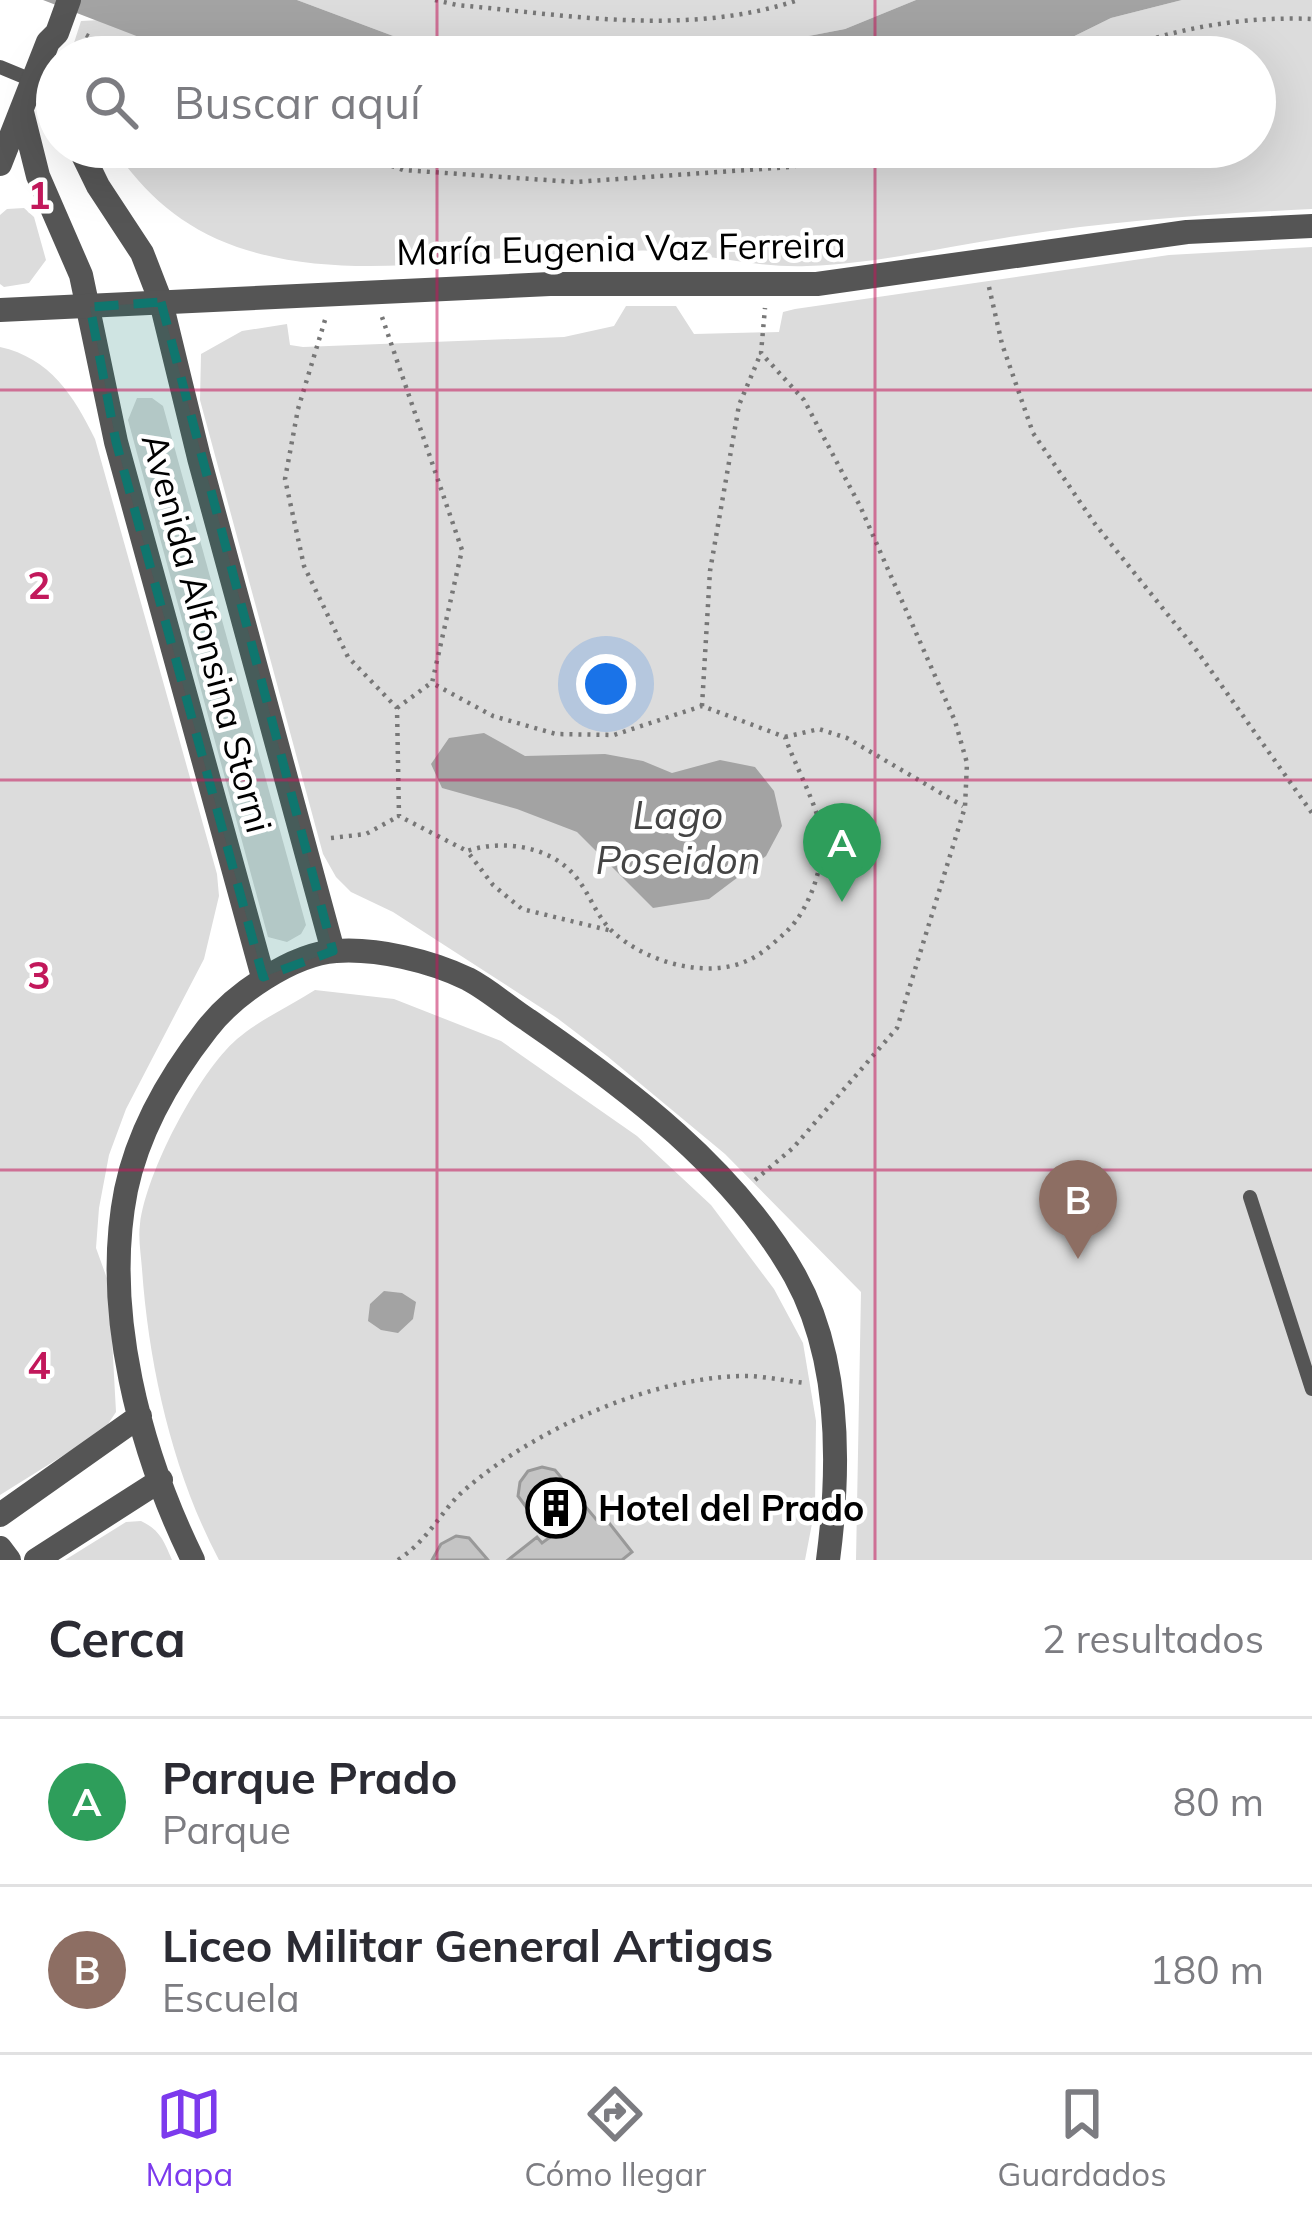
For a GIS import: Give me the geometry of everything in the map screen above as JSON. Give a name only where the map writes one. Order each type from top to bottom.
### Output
[{"type":"street","points":[[0,164],[36,75]]},
{"type":"street","name":"Avenida Alfonsina Storni","points":[[22,112],[36,167]]},
{"type":"street","name":"Avenida Alfonsina Storni","points":[[36,168],[90,307],[116,442],[263,976]]},
{"type":"street","name":"Avenida Alfonsina Storni","points":[[90,168],[142,253],[160,302],[333,950]]},
{"type":"street","name":"María Eugenia Vaz Ferreira","points":[[0,310],[373,290],[680,282],[817,284],[1187,232],[1312,226]]},
{"type":"street","points":[[193,1560],[140,1416],[125,1332],[119,1262],[127,1188],[153,1116],[179,1064],[219,1013],[263,976],[333,950],[404,958],[468,979],[574,1052],[662,1121],[737,1195],[795,1276],[818,1334],[829,1386],[835,1459],[828,1560]]},
{"type":"street","points":[[0,1515],[140,1416]]},
{"type":"street","points":[[36,1560],[160,1480]]},
{"type":"street","points":[[0,1548],[9,1560]]},
{"type":"lane","points":[[0,68],[34,81]]},
{"type":"lane","points":[[1250,1197],[1312,1389]]},
{"type":"path","points":[[435,0],[642,21],[760,13],[798,0]]},
{"type":"path","points":[[1174,36],[1282,17],[1312,19]]},
{"type":"path","points":[[398,168],[575,182],[776,168]]},
{"type":"path","points":[[982,260],[1002,344],[1034,433],[1095,524],[1197,651],[1312,813]]},
{"type":"path","points":[[702,706],[710,571],[739,405],[761,353],[766,286]]},
{"type":"path","points":[[373,290],[461,550],[431,683],[397,708]]},
{"type":"path","points":[[334,292],[298,409],[285,478],[304,566],[348,657],[397,708],[399,816]]},
{"type":"path","points":[[737,1195],[793,1148],[897,1028],[965,807],[967,763],[955,722],[860,506],[804,400],[761,353]]},
{"type":"path","points":[[431,683],[493,716],[556,734],[614,735],[702,706],[785,737],[820,729],[847,738],[965,807]]},
{"type":"path","points":[[399,816],[467,851],[493,885],[522,909],[612,931],[646,954],[688,967],[716,968],[747,961],[794,925],[820,865],[821,830],[785,737]]},
{"type":"path","points":[[306,841],[366,834],[399,816]]},
{"type":"path","points":[[467,851],[488,844],[523,845],[552,861],[574,874],[612,931]]},
{"type":"path","points":[[398,1560],[424,1542],[466,1488],[553,1429],[681,1383],[749,1376],[829,1386]]},
{"type":"highlighted area","points":[[161,302],[306,841],[333,951],[263,977],[116,442],[90,307]]},
{"type":"shaded area","points":[[297,0],[916,0],[845,29],[808,36],[393,36]]},
{"type":"shaded area","points":[[1182,0],[1312,0],[1312,209],[1081,227],[832,265],[771,265],[638,250],[357,266],[276,258],[217,239],[166,207],[129,168],[1276,168],[1276,36],[1075,36],[1111,18]]},
{"type":"shaded area","points":[[101,20],[140,36],[76,36],[81,21]]},
{"type":"shaded area","points":[[24,208],[34,217],[46,260],[29,283],[4,287],[0,284],[0,215],[7,209]]},
{"type":"shaded area","points":[[1312,247],[1312,1560],[856,1560],[861,1292],[725,1154],[607,1056],[557,1018],[393,912],[351,892],[336,877],[323,854],[200,400],[201,354],[242,331],[287,324],[290,345],[303,347],[564,337],[614,326],[626,306],[676,306],[694,334],[779,332],[783,312],[795,309],[1169,255]]},
{"type":"shaded area","points":[[0,347],[33,360],[58,381],[95,439],[217,874],[219,896],[204,959],[126,1109],[109,1155],[96,1248],[109,1284],[116,1412],[104,1430],[0,1495]]},
{"type":"shaded area","points":[[137,398],[152,398],[163,406],[306,925],[287,942],[268,937],[128,420]]},
{"type":"shaded area","points":[[315,990],[394,999],[501,1041],[637,1136],[711,1205],[774,1289],[803,1343],[816,1421],[815,1508],[805,1560],[219,1560],[176,1456],[157,1382],[145,1306],[140,1224],[163,1152],[206,1075],[237,1039]]},
{"type":"shaded area","points":[[141,1521],[161,1537],[172,1560],[65,1560],[126,1522]]},
{"type":"water","points":[[43,0],[297,0],[393,36],[136,36]]},
{"type":"water","points":[[916,0],[1182,0],[1111,18],[1075,36],[808,36],[845,29]]},
{"type":"water","name":"Lago Poseidon","points":[[484,733],[525,756],[605,754],[643,761],[672,773],[720,760],[755,767],[774,791],[782,826],[766,856],[709,899],[653,908],[577,832],[442,788],[431,764],[449,738]]},
{"type":"water","points":[[384,1291],[402,1293],[416,1302],[413,1319],[398,1333],[368,1321],[370,1304]]},
{"type":"building","name":"Hotel del Prado","points":[[555,1470],[600,1524],[606,1519],[632,1552],[622,1560],[508,1560],[537,1537],[542,1543],[549,1538],[518,1496],[528,1471]]},
{"type":"building","points":[[456,1536],[469,1538],[488,1560],[432,1560],[441,1544]]},
{"type":"place","name":"Parque Prado","points":[[842,902]]},
{"type":"place","name":"Liceo Militar General Artigas","points":[[1078,1259]]},
{"type":"place","name":"Hotel del Prado","points":[[556,1508]]}]
